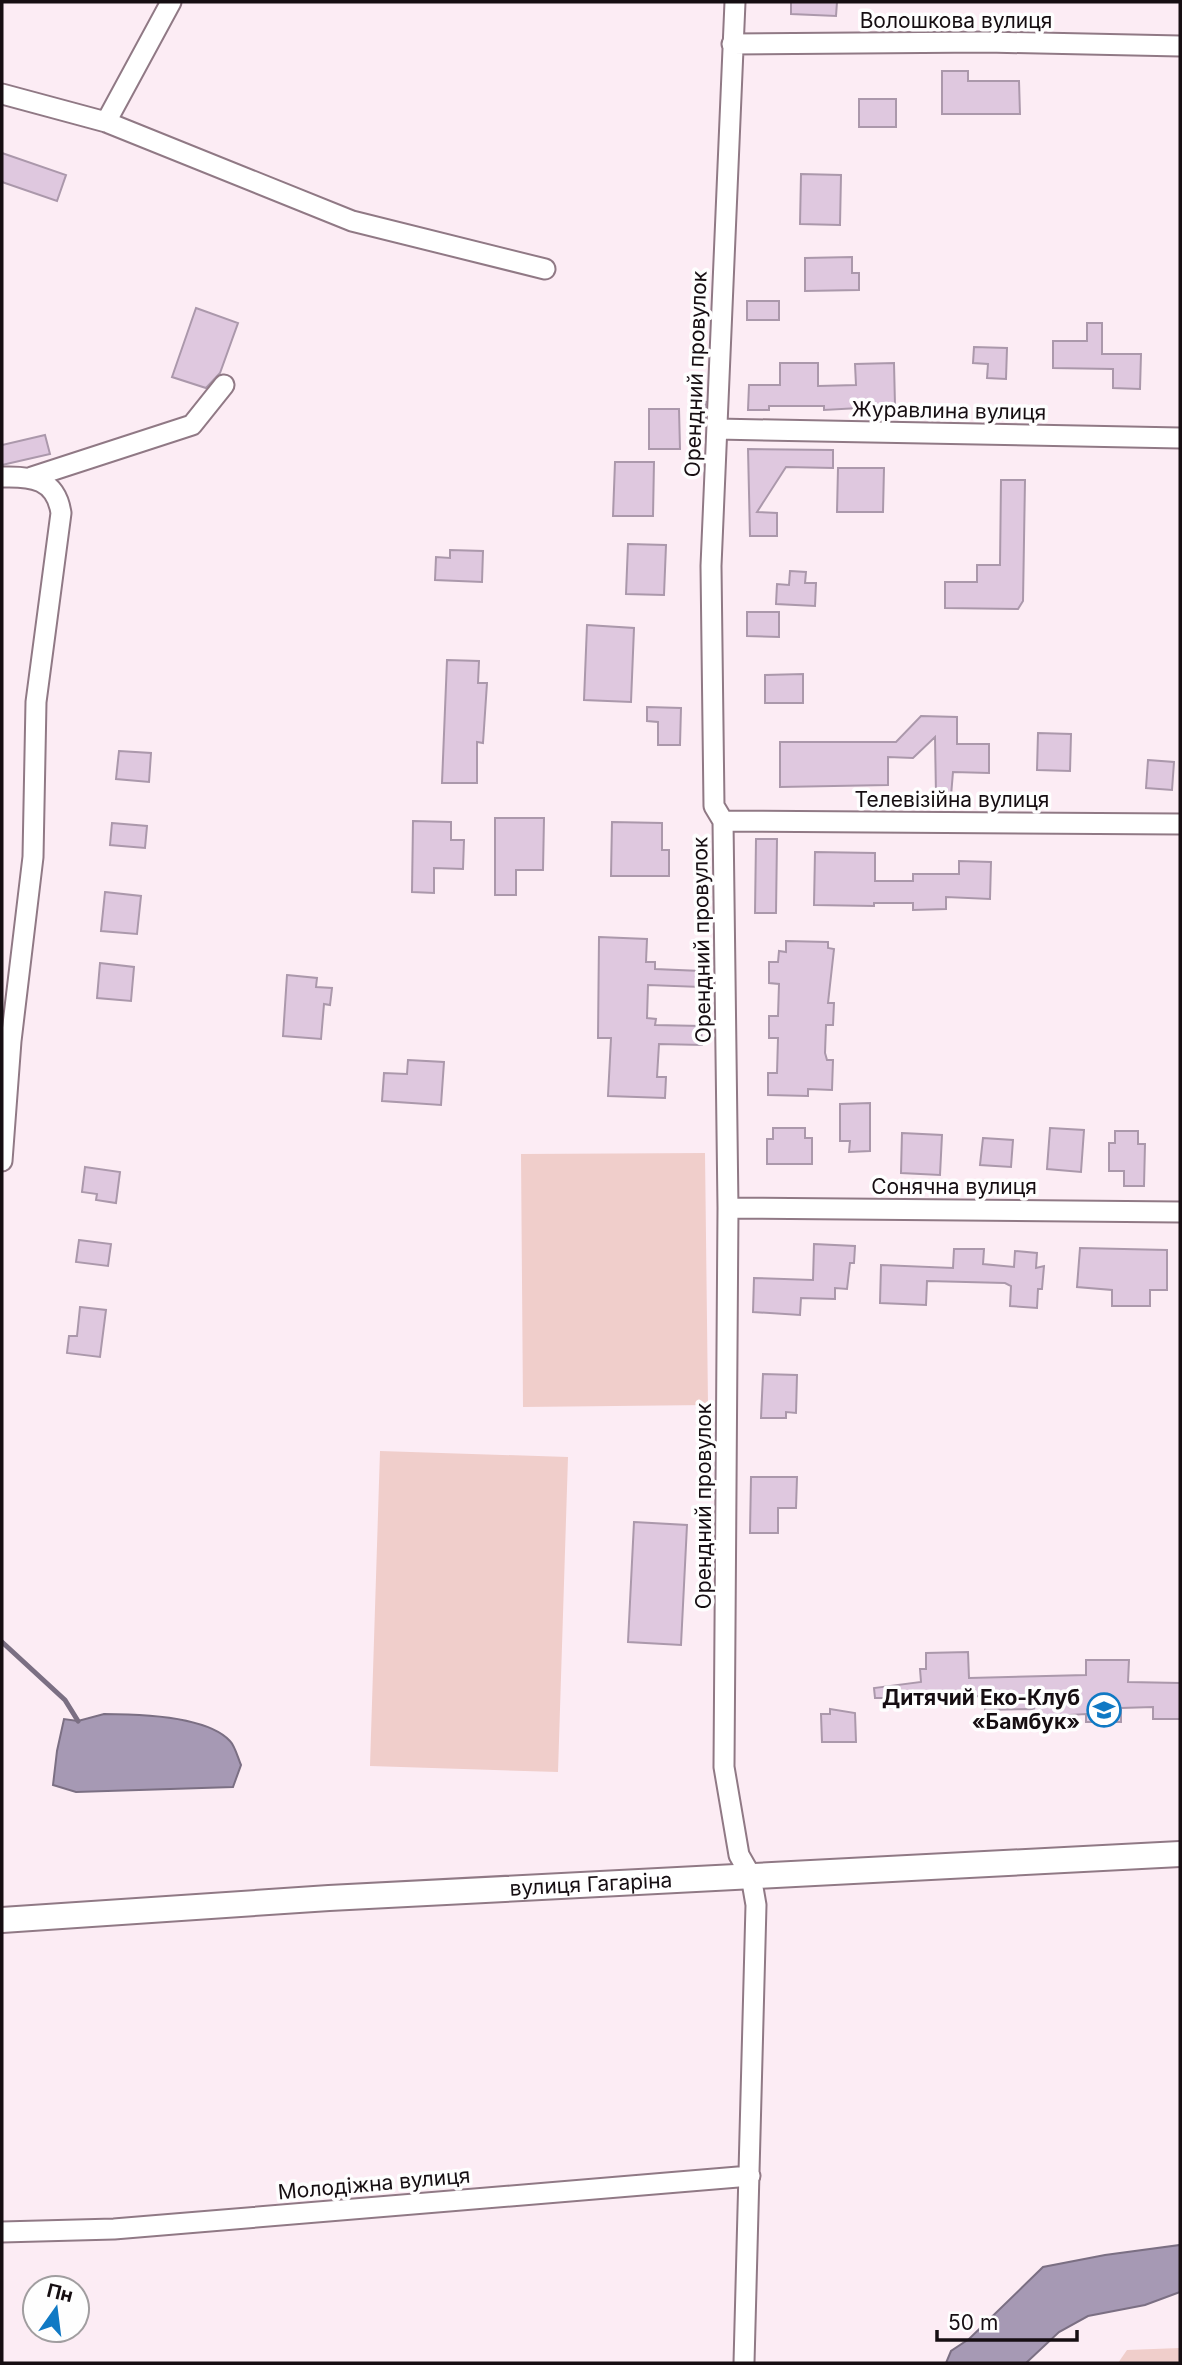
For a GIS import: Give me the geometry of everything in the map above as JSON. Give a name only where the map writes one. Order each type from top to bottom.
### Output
[{"type":"street","points":[[106,122],[171,2]]},
{"type":"street","name":"Орендний провулок","points":[[735,2],[711,566],[714,806],[723,821],[728,1208],[724,1766],[739,1855],[751,1876]]},
{"type":"street","name":"Волошкова вулиця","points":[[732,44],[986,42],[1180,46]]},
{"type":"street","points":[[2,94],[106,122],[352,221],[545,269]]},
{"type":"street","points":[[2,477],[32,477],[192,425],[224,385]]},
{"type":"street","name":"Журавлина вулиця","points":[[717,429],[1180,438]]},
{"type":"street","points":[[2,1161],[11,1041],[33,857],[36,702],[61,513],[53,490],[32,477]]},
{"type":"street","name":"Телевізійна вулиця","points":[[723,821],[1180,824]]},
{"type":"street","name":"Сонячна вулиця","points":[[728,1208],[1180,1212]]},
{"type":"street","name":"вулиця Гагаріна","points":[[2,1920],[329,1898],[1180,1854]]},
{"type":"street","points":[[744,2363],[756,1905],[751,1876]]},
{"type":"street","name":"Молодіжна вулиця","points":[[2,2232],[114,2229],[750,2176]]},
{"type":"shaded area","points":[[705,1153],[708,1405],[523,1407],[521,1154]]},
{"type":"shaded area","points":[[380,1451],[568,1457],[558,1772],[370,1766]]},
{"type":"shaded area","points":[[104,1714],[170,1718],[205,1726],[219,1733],[232,1743],[241,1765],[233,1787],[76,1792],[53,1785],[64,1719],[78,1721]]},
{"type":"shaded area","points":[[1180,2245],[1180,2292],[1145,2305],[1088,2316],[1059,2332],[1026,2363],[946,2363],[951,2351],[969,2339],[1043,2267]]},
{"type":"shaded area","points":[[1180,2348],[1180,2363],[1118,2363],[1127,2350]]},
{"type":"building","points":[[791,2],[837,2],[836,16],[791,14]]},
{"type":"building","points":[[942,71],[968,71],[968,81],[1019,81],[1020,114],[942,114]]},
{"type":"building","points":[[859,99],[896,99],[896,127],[859,127]]},
{"type":"building","points":[[2,153],[66,175],[57,201],[2,182]]},
{"type":"building","points":[[801,174],[841,175],[840,225],[800,224]]},
{"type":"building","points":[[852,257],[852,273],[859,273],[859,290],[805,291],[805,258]]},
{"type":"building","points":[[747,301],[779,301],[779,320],[747,320]]},
{"type":"building","points":[[196,308],[238,323],[220,373],[206,388],[172,377]]},
{"type":"building","points":[[1087,323],[1102,323],[1102,354],[1141,354],[1140,389],[1113,388],[1113,369],[1053,368],[1053,341],[1087,341]]},
{"type":"building","points":[[974,347],[1007,348],[1006,379],[987,378],[988,364],[973,363]]},
{"type":"building","points":[[780,363],[818,363],[818,386],[856,385],[855,364],[894,363],[895,406],[824,410],[824,406],[769,406],[769,410],[748,410],[749,385],[780,385]]},
{"type":"building","points":[[691,401],[706,402],[705,419],[689,418]]},
{"type":"building","points":[[649,409],[679,409],[680,449],[649,449]]},
{"type":"building","points":[[45,435],[50,454],[2,465],[2,445]]},
{"type":"building","points":[[748,449],[833,450],[833,468],[786,467],[757,512],[777,513],[777,536],[750,536]]},
{"type":"building","points":[[615,462],[654,462],[653,516],[613,516]]},
{"type":"building","points":[[838,468],[884,468],[883,512],[837,512]]},
{"type":"building","points":[[1001,480],[1025,480],[1023,601],[1018,609],[945,608],[945,582],[977,582],[977,565],[1000,565]]},
{"type":"building","points":[[628,544],[666,545],[664,595],[626,594]]},
{"type":"building","points":[[450,550],[483,551],[482,582],[435,580],[436,557],[450,558]]},
{"type":"building","points":[[790,571],[806,572],[805,583],[816,583],[815,606],[776,604],[777,584],[789,585]]},
{"type":"building","points":[[747,612],[779,612],[779,637],[747,636]]},
{"type":"building","points":[[587,625],[634,628],[631,702],[584,700]]},
{"type":"building","points":[[447,660],[479,661],[478,683],[487,683],[483,743],[477,742],[477,783],[442,783]]},
{"type":"building","points":[[803,674],[803,703],[765,703],[765,675]]},
{"type":"building","points":[[647,707],[681,708],[680,745],[658,745],[658,722],[647,721]]},
{"type":"building","points":[[921,716],[957,717],[957,744],[989,744],[989,773],[953,772],[951,796],[936,795],[935,737],[913,758],[888,757],[888,785],[780,787],[780,742],[896,742]]},
{"type":"building","points":[[1038,733],[1071,734],[1070,771],[1037,770]]},
{"type":"building","points":[[119,751],[151,753],[149,782],[116,779]]},
{"type":"building","points":[[1148,760],[1174,762],[1172,790],[1146,788]]},
{"type":"building","points":[[495,818],[544,818],[543,870],[516,870],[516,895],[495,895]]},
{"type":"building","points":[[413,821],[451,822],[451,840],[464,840],[463,869],[434,868],[434,893],[412,892]]},
{"type":"building","points":[[612,822],[662,823],[662,850],[669,850],[669,876],[611,876]]},
{"type":"building","points":[[112,823],[147,826],[145,848],[110,845]]},
{"type":"building","points":[[756,839],[777,839],[776,913],[755,913]]},
{"type":"building","points":[[815,852],[875,853],[875,881],[913,881],[913,874],[959,874],[959,861],[991,862],[990,899],[946,897],[946,909],[913,910],[913,903],[874,903],[874,906],[814,905]]},
{"type":"building","points":[[105,892],[141,896],[137,934],[101,931]]},
{"type":"building","points":[[599,937],[647,939],[646,962],[655,962],[655,969],[701,971],[701,987],[648,985],[647,1018],[656,1019],[655,1025],[701,1026],[702,1045],[659,1044],[657,1077],[666,1077],[665,1098],[608,1096],[611,1038],[598,1038]]},
{"type":"building","points":[[786,941],[828,942],[828,948],[834,949],[828,1003],[834,1003],[833,1025],[826,1025],[825,1053],[827,1060],[833,1060],[832,1090],[808,1089],[808,1096],[768,1095],[768,1073],[777,1073],[778,1038],[769,1038],[769,1016],[778,1016],[779,984],[769,983],[769,962],[778,962],[779,951],[786,952]]},
{"type":"building","points":[[100,963],[134,967],[131,1001],[97,998]]},
{"type":"building","points":[[287,975],[317,978],[316,987],[332,988],[330,1005],[324,1004],[321,1039],[283,1036]]},
{"type":"building","points":[[408,1060],[444,1062],[441,1105],[382,1101],[384,1073],[407,1074]]},
{"type":"building","points":[[870,1103],[870,1151],[849,1152],[850,1141],[840,1141],[840,1104]]},
{"type":"building","points":[[773,1128],[805,1128],[805,1138],[812,1138],[812,1164],[767,1164],[767,1139],[773,1139]]},
{"type":"building","points":[[1050,1128],[1084,1130],[1081,1172],[1047,1169]]},
{"type":"building","points":[[1115,1131],[1138,1131],[1138,1144],[1145,1144],[1144,1186],[1124,1186],[1124,1171],[1109,1171],[1109,1143],[1115,1143]]},
{"type":"building","points":[[902,1133],[942,1135],[940,1175],[901,1173]]},
{"type":"building","points":[[983,1138],[1013,1140],[1011,1167],[980,1165]]},
{"type":"building","points":[[85,1167],[120,1172],[116,1203],[96,1200],[97,1194],[82,1192]]},
{"type":"building","points":[[79,1240],[111,1244],[108,1266],[76,1262]]},
{"type":"building","points":[[814,1244],[855,1246],[854,1263],[850,1263],[847,1289],[835,1288],[835,1299],[801,1298],[800,1315],[753,1312],[754,1278],[813,1280]]},
{"type":"building","points":[[1080,1248],[1167,1250],[1167,1290],[1150,1290],[1150,1306],[1112,1306],[1112,1290],[1077,1287]]},
{"type":"building","points":[[954,1249],[984,1249],[983,1264],[1014,1267],[1015,1251],[1037,1253],[1036,1268],[1044,1266],[1042,1289],[1038,1289],[1037,1308],[1010,1306],[1011,1286],[1005,1283],[927,1281],[926,1305],[880,1303],[881,1265],[953,1268]]},
{"type":"building","points":[[80,1307],[106,1310],[100,1357],[67,1353],[69,1336],[77,1336]]},
{"type":"building","points":[[763,1374],[797,1375],[796,1413],[786,1412],[786,1418],[761,1418]]},
{"type":"building","points":[[751,1477],[797,1477],[796,1508],[778,1508],[778,1533],[750,1533]]},
{"type":"building","points":[[634,1522],[687,1525],[681,1645],[628,1642]]},
{"type":"building","points":[[968,1652],[969,1678],[1086,1675],[1086,1660],[1129,1660],[1128,1682],[1180,1683],[1180,1719],[1153,1719],[1153,1707],[1121,1708],[1121,1722],[1086,1722],[1086,1714],[1035,1717],[1034,1709],[985,1710],[985,1696],[911,1697],[911,1705],[885,1708],[884,1698],[875,1698],[874,1688],[921,1682],[920,1669],[926,1669],[926,1653]]},
{"type":"building","points":[[830,1709],[855,1713],[856,1742],[822,1742],[821,1714],[830,1714]]},
{"type":"waterway","points":[[2,1642],[65,1700],[78,1721]]},
{"type":"place","name":"Дитячий Еко-Клуб «Бамбук»","points":[[1104,1710]]}]
